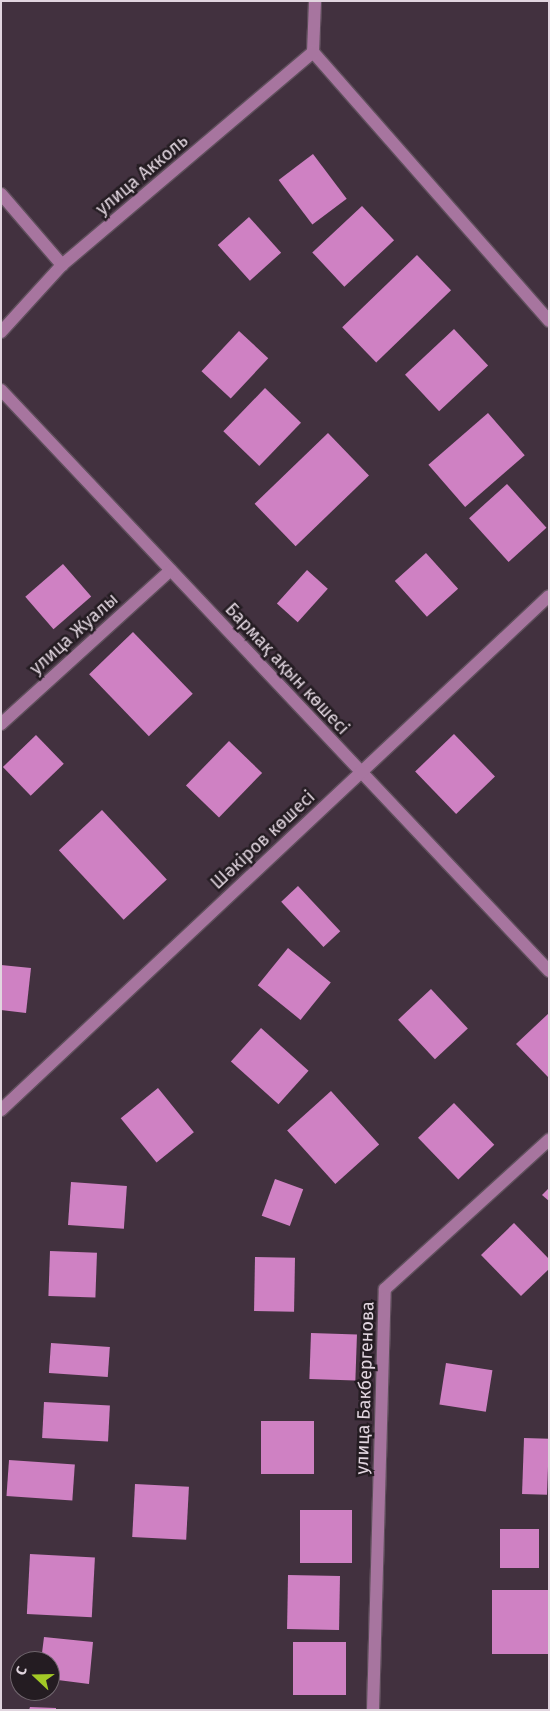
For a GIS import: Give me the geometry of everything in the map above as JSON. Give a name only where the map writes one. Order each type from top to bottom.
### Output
[{"type":"street","points":[[315,1],[313,52],[549,321]]},
{"type":"street","name":"улица Акколь","points":[[1,332],[62,265],[313,52]]},
{"type":"street","points":[[1,194],[62,265]]},
{"type":"street","name":"Бармақ ақын көшесі","points":[[1,390],[549,971]]},
{"type":"street","name":"улица Жуалы","points":[[1,724],[171,570]]},
{"type":"street","name":"Шәкіров көшесі","points":[[1,1110],[549,596]]},
{"type":"street","name":"улица Бакбергенова","points":[[373,1710],[385,1289],[549,1140]]},
{"type":"building","points":[[313,154],[347,199],[312,225],[279,180]]},
{"type":"building","points":[[362,206],[394,240],[344,287],[312,252]]},
{"type":"building","points":[[249,217],[281,253],[250,281],[218,245]]},
{"type":"building","points":[[417,255],[451,290],[376,362],[342,327]]},
{"type":"building","points":[[454,329],[488,366],[439,411],[405,375]]},
{"type":"building","points":[[239,331],[268,358],[231,399],[201,371]]},
{"type":"building","points":[[265,388],[301,423],[259,466],[223,431]]},
{"type":"building","points":[[488,413],[525,455],[465,507],[428,465]]},
{"type":"building","points":[[328,433],[369,475],[296,546],[255,504]]},
{"type":"building","points":[[507,484],[546,528],[509,562],[469,518]]},
{"type":"building","points":[[426,553],[458,589],[427,617],[395,581]]},
{"type":"building","points":[[63,564],[91,596],[53,629],[25,597]]},
{"type":"building","points":[[307,570],[328,589],[298,622],[277,603]]},
{"type":"building","points":[[133,632],[193,694],[149,736],[89,674]]},
{"type":"building","points":[[454,734],[495,776],[456,814],[415,772]]},
{"type":"building","points":[[36,735],[64,764],[31,796],[3,767]]},
{"type":"building","points":[[229,741],[262,773],[219,818],[186,786]]},
{"type":"building","points":[[102,810],[167,879],[124,920],[59,850]]},
{"type":"building","points":[[298,886],[340,931],[323,947],[281,902]]},
{"type":"building","points":[[288,948],[331,983],[301,1020],[258,985]]},
{"type":"building","points":[[1,965],[31,968],[26,1013],[1,1010]]},
{"type":"building","points":[[431,989],[468,1028],[435,1059],[398,1020]]},
{"type":"building","points":[[549,1013],[549,1078],[516,1044]]},
{"type":"building","points":[[261,1028],[309,1071],[278,1104],[231,1061]]},
{"type":"building","points":[[158,1088],[194,1132],[157,1163],[121,1118]]},
{"type":"building","points":[[331,1091],[379,1145],[335,1184],[287,1130]]},
{"type":"building","points":[[454,1103],[494,1145],[458,1179],[418,1138]]},
{"type":"building","points":[[275,1179],[303,1189],[290,1226],[262,1216]]},
{"type":"building","points":[[71,1182],[127,1186],[124,1229],[68,1225]]},
{"type":"building","points":[[549,1188],[549,1201],[542,1195]]},
{"type":"building","points":[[514,1223],[549,1259],[549,1269],[521,1296],[481,1255]]},
{"type":"building","points":[[50,1251],[97,1253],[95,1298],[48,1296]]},
{"type":"building","points":[[255,1257],[295,1258],[294,1312],[254,1311]]},
{"type":"building","points":[[311,1333],[357,1335],[355,1381],[309,1379]]},
{"type":"building","points":[[51,1343],[110,1347],[108,1377],[49,1373]]},
{"type":"building","points":[[446,1363],[492,1370],[486,1412],[439,1404]]},
{"type":"building","points":[[44,1402],[110,1405],[108,1441],[42,1438]]},
{"type":"building","points":[[261,1421],[314,1421],[314,1474],[261,1474]]},
{"type":"building","points":[[524,1438],[549,1439],[547,1495],[522,1494]]},
{"type":"building","points":[[9,1460],[75,1465],[72,1501],[6,1496]]},
{"type":"building","points":[[135,1484],[189,1487],[186,1540],[132,1537]]},
{"type":"building","points":[[300,1510],[352,1510],[352,1563],[300,1563]]},
{"type":"building","points":[[500,1529],[539,1529],[539,1568],[500,1568]]},
{"type":"building","points":[[30,1554],[95,1557],[92,1617],[27,1614]]},
{"type":"building","points":[[288,1575],[340,1576],[339,1630],[287,1629]]},
{"type":"building","points":[[492,1590],[549,1590],[549,1654],[492,1654]]},
{"type":"building","points":[[44,1637],[93,1642],[89,1684],[60,1680],[60,1651],[42,1651]]},
{"type":"building","points":[[293,1642],[346,1642],[346,1695],[293,1695]]},
{"type":"building","points":[[30,1707],[56,1708],[56,1710],[29,1710]]}]
